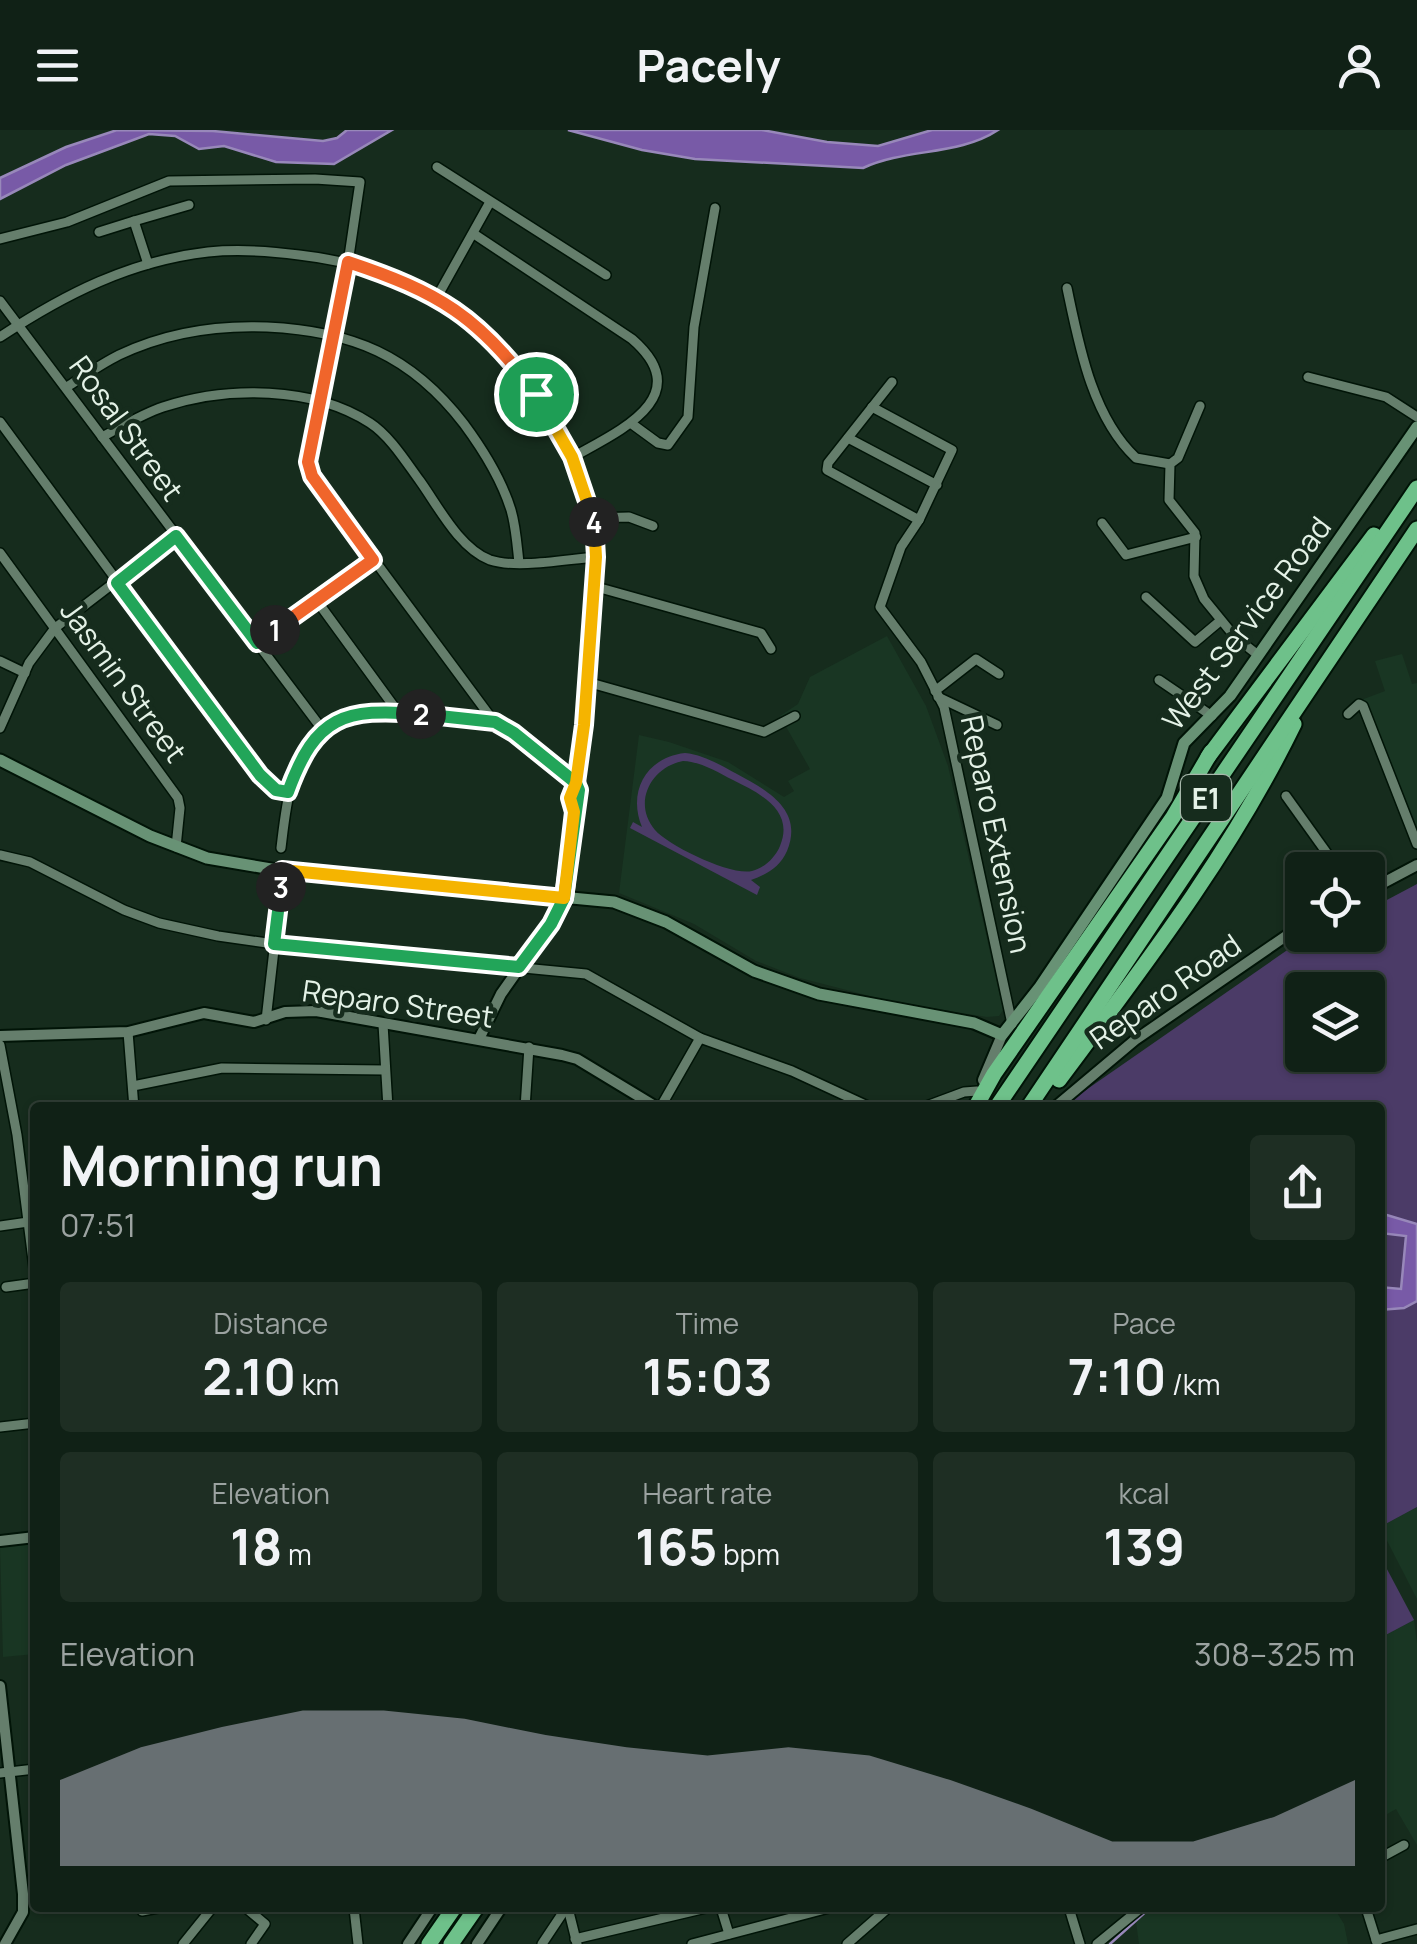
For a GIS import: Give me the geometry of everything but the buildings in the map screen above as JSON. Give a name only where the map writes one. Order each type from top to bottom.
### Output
[{"type":"highway","points":[[1167,798],[1182,789],[1211,752],[1417,478]]},
{"type":"highway","name":"E1","points":[[1000,1102],[1417,488]]},
{"type":"highway","name":"E1","points":[[1032,1102],[1417,529]]},
{"type":"highway","points":[[1042,1102],[1173,928],[1266,782],[1319,671]]},
{"type":"highway","points":[[973,1102],[1173,817],[1211,752]]},
{"type":"highway","points":[[432,1944],[453,1912]]},
{"type":"highway","points":[[454,1944],[475,1912]]},
{"type":"main road","name":"West Service Road","points":[[1002,1035],[1167,798],[1184,743],[1212,716],[1258,655],[1417,426]]},
{"type":"main road","points":[[0,760],[176,847],[226,862],[628,905],[754,970],[819,994],[974,1024],[1002,1035]]},
{"type":"street","points":[[437,167],[606,275]]},
{"type":"street","points":[[0,239],[67,222],[170,181],[360,182],[308,462],[312,476],[495,722],[576,783]]},
{"type":"street","points":[[436,297],[490,202]]},
{"type":"street","points":[[99,232],[189,205]]},
{"type":"street","points":[[632,424],[668,446],[688,416],[694,327],[715,208]]},
{"type":"street","points":[[134,221],[148,264]]},
{"type":"street","points":[[474,234],[641,347],[655,375],[656,390],[649,405],[632,424],[572,457]]},
{"type":"street","points":[[0,337],[69,294],[148,264],[209,252],[266,251],[348,262],[408,282],[472,320],[506,354],[536,394],[572,457],[593,518],[596,557],[587,682],[576,783],[570,798],[574,812],[564,898],[551,924],[501,994],[480,1038]]},
{"type":"street","points":[[1067,288],[1083,365],[1118,434],[1136,458],[1170,464],[1178,458],[1200,406]]},
{"type":"street","name":"Rosal Street","points":[[0,300],[322,729]]},
{"type":"street","points":[[67,387],[119,355],[206,329],[301,329],[368,345],[423,378],[484,450],[512,516],[519,562]]},
{"type":"street","points":[[1308,377],[1386,397],[1417,417]]},
{"type":"street","points":[[892,382],[828,463],[830,474],[919,520]]},
{"type":"street","points":[[102,437],[163,407],[209,398],[248,394],[319,399],[372,424],[477,553],[500,562],[596,557]]},
{"type":"street","name":"Reparo Extension","points":[[872,408],[952,450],[919,520],[901,546],[880,607],[921,662],[937,694],[952,740],[1012,1024]]},
{"type":"street","points":[[0,422],[266,782],[276,790],[288,792]]},
{"type":"street","points":[[848,438],[937,485]]},
{"type":"street","points":[[1170,464],[1169,500],[1196,537],[1194,576],[1220,620],[1258,655]]},
{"type":"street","points":[[593,518],[630,517],[653,526]]},
{"type":"street","points":[[1102,523],[1126,555],[1196,537]]},
{"type":"street","points":[[0,728],[35,653],[55,628],[176,536]]},
{"type":"street","name":"Jasmin Street","points":[[0,553],[178,798],[176,847]]},
{"type":"street","points":[[257,643],[373,560]]},
{"type":"street","points":[[593,586],[760,633],[770,649]]},
{"type":"street","points":[[1146,597],[1196,642],[1220,620]]},
{"type":"street","points":[[317,601],[398,712]]},
{"type":"street","points":[[997,725],[937,694],[976,659],[999,674]]},
{"type":"street","points":[[0,661],[24,673]]},
{"type":"street","points":[[1160,680],[1212,716]]},
{"type":"street","points":[[587,682],[764,732],[796,716]]},
{"type":"street","points":[[1348,714],[1359,704],[1363,706],[1417,844]]},
{"type":"street","points":[[281,848],[288,792],[302,756],[322,729],[350,716],[398,712],[495,722]]},
{"type":"street","points":[[1286,796],[1327,852]]},
{"type":"street","points":[[0,855],[30,862],[158,923],[274,944],[593,976],[700,1038],[859,1102]]},
{"type":"street","points":[[1385,882],[1417,864]]},
{"type":"street","points":[[266,1015],[282,870]]},
{"type":"street","name":"Reparo Road","points":[[1059,1102],[1135,1040],[1285,938]]},
{"type":"street","name":"Reparo Street","points":[[0,1036],[128,1032],[204,1013],[244,1021],[300,1010],[480,1038],[577,1059],[648,1102]]},
{"type":"street","points":[[383,1024],[388,1102]]},
{"type":"street","points":[[128,1032],[133,1102]]},
{"type":"street","name":"West Service Road","points":[[973,1102],[1002,1035]]},
{"type":"street","points":[[658,1102],[700,1038]]},
{"type":"street","points":[[0,1046],[30,1210]]},
{"type":"street","points":[[525,1102],[529,1047]]},
{"type":"street","points":[[132,1086],[222,1068],[385,1070]]},
{"type":"street","points":[[937,1102],[964,1092],[973,1102]]},
{"type":"street","points":[[0,1226],[30,1222]]},
{"type":"street","points":[[6,1288],[30,1281]]},
{"type":"street","points":[[0,1426],[30,1423]]},
{"type":"street","points":[[0,1540],[30,1537]]},
{"type":"street","points":[[0,1686],[4,1772],[23,1912],[4,1944]]},
{"type":"street","points":[[4,1772],[30,1770]]},
{"type":"street","points":[[1385,1856],[1404,1846]]},
{"type":"street","points":[[182,1944],[209,1912]]},
{"type":"street","points":[[251,1912],[265,1924],[251,1944]]},
{"type":"street","points":[[354,1912],[358,1944]]},
{"type":"street","points":[[408,1944],[429,1912]]},
{"type":"street","points":[[477,1944],[499,1912]]},
{"type":"street","points":[[542,1944],[564,1912]]},
{"type":"street","points":[[568,1912],[576,1941],[690,1912]]},
{"type":"street","points":[[721,1912],[729,1934]]},
{"type":"street","points":[[692,1944],[814,1912]]},
{"type":"street","points":[[848,1944],[881,1912]]},
{"type":"street","points":[[1070,1912],[1080,1944]]},
{"type":"street","points":[[1097,1944],[1136,1912]]},
{"type":"street","points":[[1367,1912],[1377,1942],[1417,1930]]},
{"type":"shaded area","points":[[117,130],[213,131],[323,141],[337,138],[347,130],[392,130],[334,164],[276,162],[224,146],[199,149],[175,136],[149,134],[66,165],[0,199],[0,178],[66,147]]},
{"type":"shaded area","points":[[568,130],[762,130],[827,142],[878,146],[932,130],[998,130],[966,144],[863,168],[695,159],[642,150]]},
{"type":"shaded area","points":[[887,636],[926,706],[948,766],[1003,1010],[999,1016],[893,1002],[800,978],[756,961],[694,924],[619,893],[639,735],[728,762],[784,797],[794,791],[788,781],[810,769],[780,716],[798,704],[810,677]]},
{"type":"shaded area","points":[[1402,654],[1412,684],[1417,683],[1417,837],[1361,700],[1385,691],[1375,661]]},
{"type":"shaded area","points":[[692,754],[718,764],[770,795],[787,813],[791,837],[787,851],[772,870],[751,880],[760,887],[757,895],[630,828],[633,822],[642,827],[637,801],[644,778],[660,761]],"holes":[[[683,761],[753,791],[779,813],[783,833],[778,850],[765,865],[752,871],[730,869],[673,844],[655,830],[645,809],[648,788],[662,771]]]},
{"type":"shaded area","points":[[1417,884],[1417,1507],[1385,1524],[1385,1102],[1069,1102],[1285,952],[1385,952],[1385,901]]},
{"type":"shaded area","points":[[1385,1214],[1417,1224],[1417,1301],[1404,1308],[1385,1310],[1385,1287],[1401,1289],[1406,1236],[1385,1234]]},
{"type":"shaded area","points":[[1417,1507],[1417,1599],[1385,1537],[1385,1524]]},
{"type":"shaded area","points":[[30,1543],[30,1654],[3,1657],[0,1546]]},
{"type":"shaded area","points":[[1385,1565],[1414,1620],[1385,1635]]},
{"type":"shaded area","points":[[1414,1620],[1417,1845],[1396,1809],[1385,1815],[1385,1635]]},
{"type":"shaded area","points":[[1147,1912],[1336,1912],[1348,1944],[1139,1944],[1136,1922]]},
{"type":"waterway","points":[[1110,1944],[1146,1912]]},
{"type":"route","points":[[536,394],[506,354],[472,320],[408,282],[348,262],[308,462],[312,476],[373,560],[257,643],[176,536],[117,583],[260,775],[276,790],[288,792],[302,756],[322,729],[350,716],[398,712],[495,722],[576,783],[578,804],[564,898],[551,924],[519,967],[274,944],[282,870],[564,898],[574,812],[571,789],[576,783],[584,725],[596,539],[593,518],[572,457],[536,394]]}]
